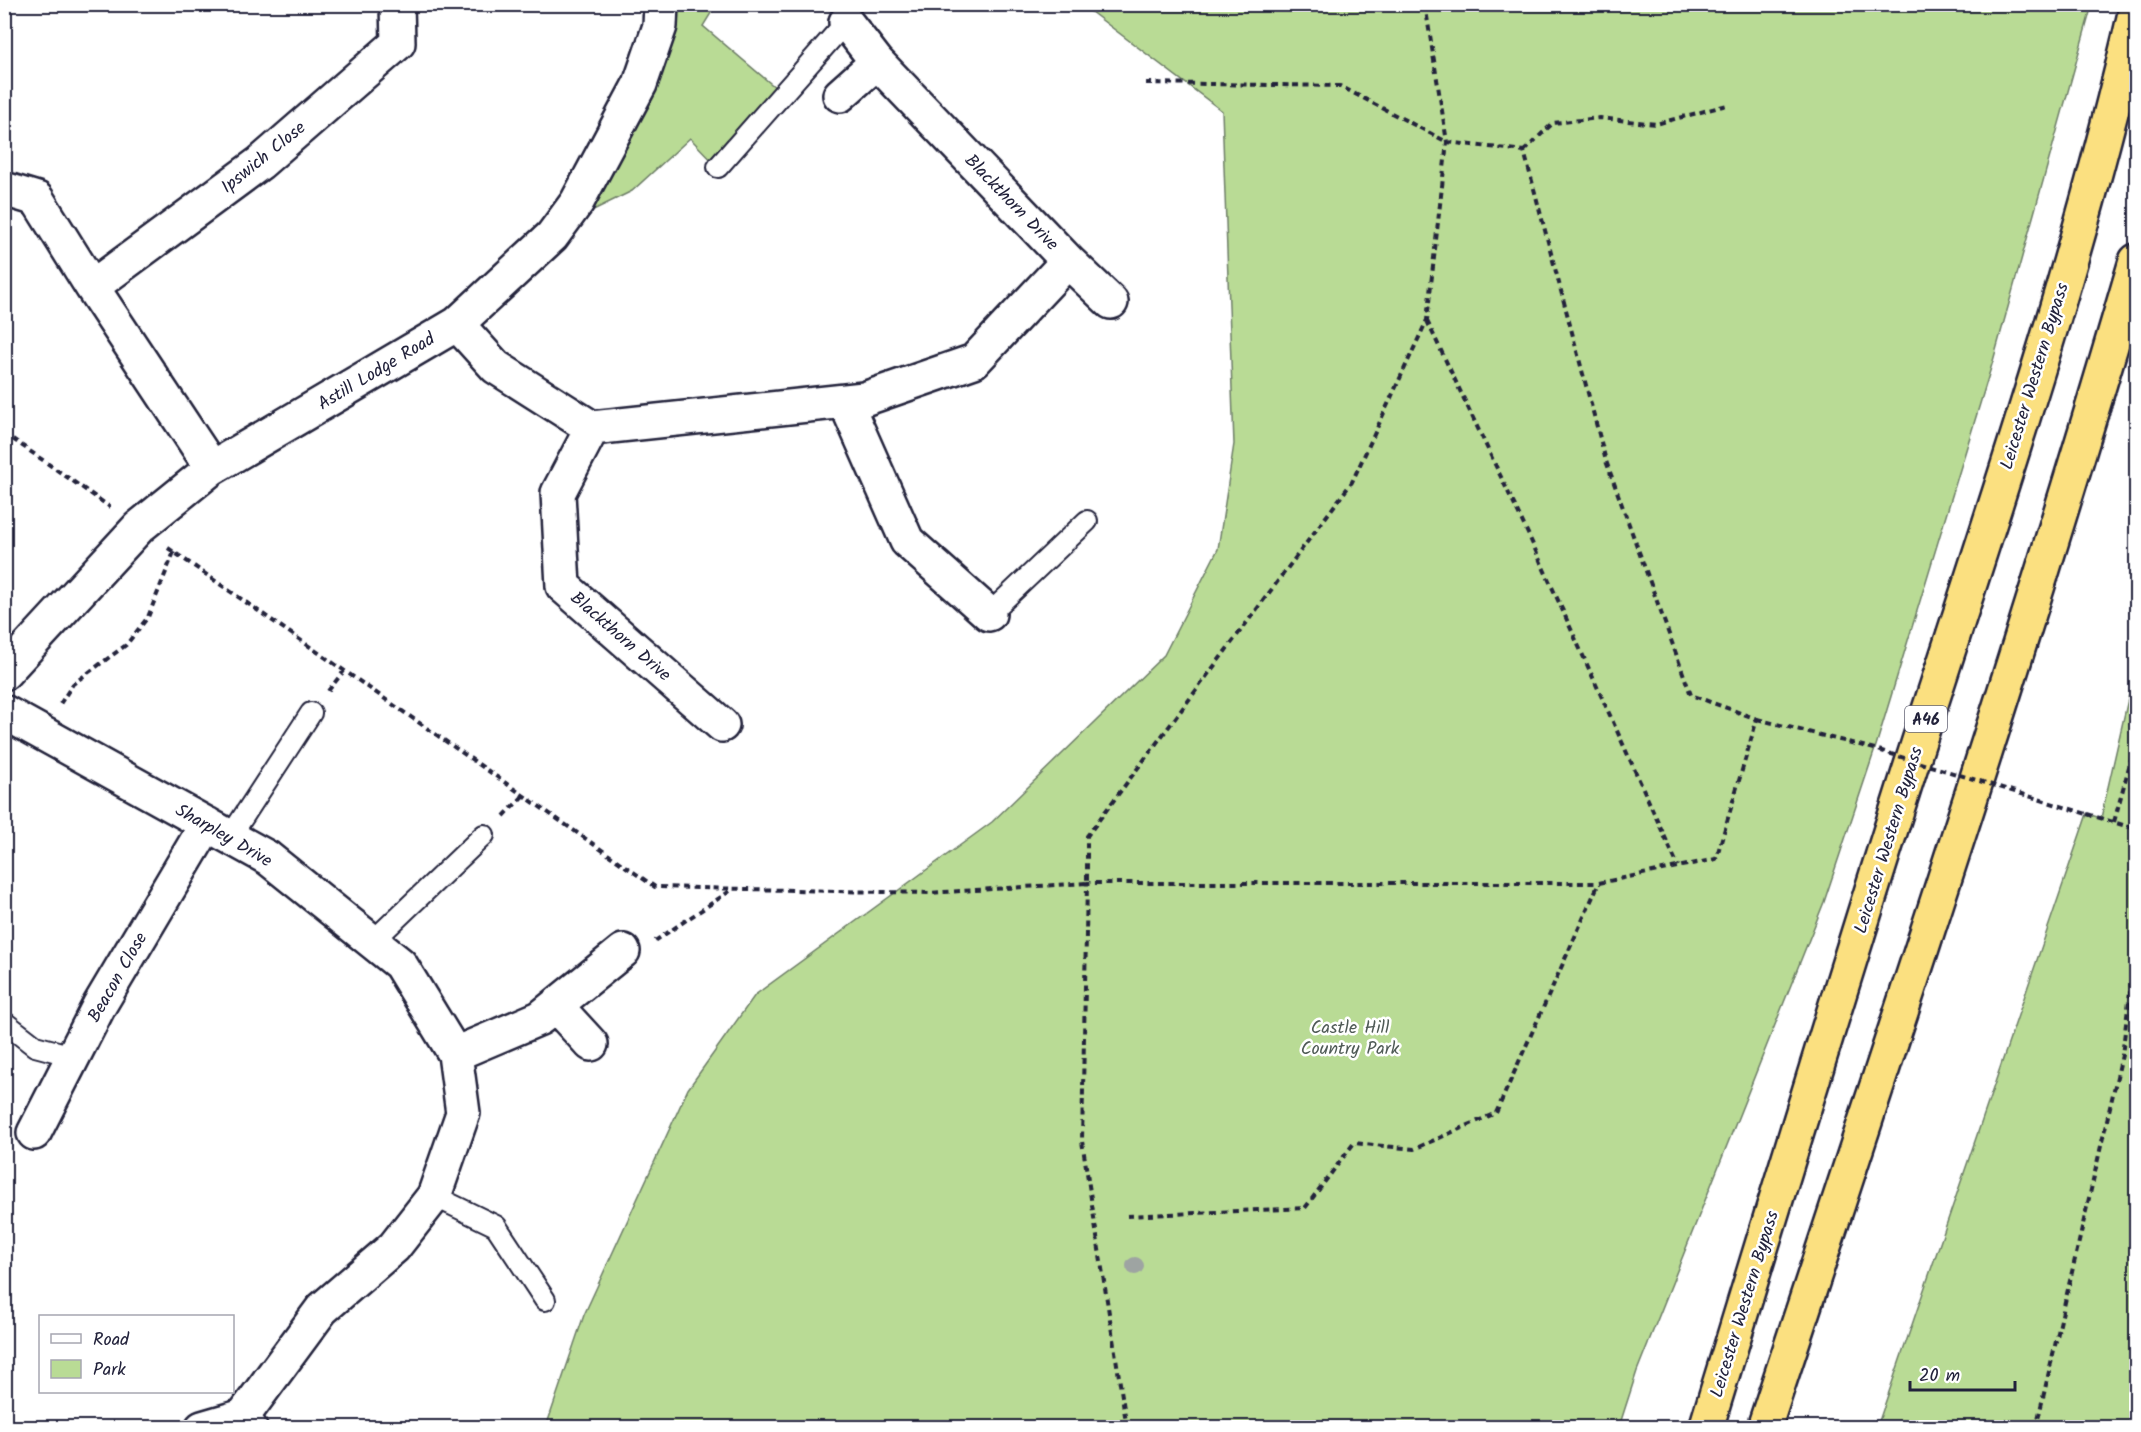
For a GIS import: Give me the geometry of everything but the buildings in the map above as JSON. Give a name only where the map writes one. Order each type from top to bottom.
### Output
[{"type":"highway","name":"Leicester Western Bypass","points":[[1706,1428],[1890,831],[2022,422],[2119,85],[2136,9]]},
{"type":"highway","points":[[1764,1428],[1955,846],[2093,408],[2136,261]]},
{"type":"street","name":"Ipswich Close","points":[[92,287],[260,163],[398,43],[397,4]]},
{"type":"street","name":"Astill Lodge Road","points":[[4,673],[139,527],[212,468],[457,324],[552,236],[577,202],[640,84],[660,26],[661,4]]},
{"type":"street","name":"Blackthorn Drive","points":[[722,725],[563,586],[558,493],[592,428],[864,399],[974,361],[1068,261],[877,62],[846,22]]},
{"type":"street","points":[[840,96],[877,62]]},
{"type":"street","points":[[4,189],[37,199],[92,287],[212,468]]},
{"type":"street","points":[[1068,261],[1111,302]]},
{"type":"street","points":[[457,324],[496,367],[592,428]]},
{"type":"street","points":[[845,401],[906,541],[989,614]]},
{"type":"street","name":"Sharpley Drive","points":[[4,712],[268,858],[400,964],[455,1054],[463,1113],[434,1196],[394,1247],[322,1309],[247,1422],[202,1428]]},
{"type":"street","name":"Beacon Close","points":[[34,1133],[99,1006],[219,830]]},
{"type":"street","points":[[455,1054],[540,1018],[622,951]]},
{"type":"street","points":[[556,1006],[591,1044]]},
{"type":"lane","points":[[718,167],[846,22]]},
{"type":"lane","points":[[989,614],[1087,520]]},
{"type":"lane","points":[[219,830],[311,713]]},
{"type":"lane","points":[[372,942],[484,835]]},
{"type":"lane","points":[[4,1022],[35,1046],[73,1056]]},
{"type":"lane","points":[[434,1196],[496,1226],[545,1300]]},
{"type":"path","points":[[1127,1428],[1082,1141],[1087,836],[1352,482],[1426,320],[1447,142],[1425,4]]},
{"type":"path","points":[[1144,83],[1340,86],[1447,142],[1524,151]]},
{"type":"path","points":[[1524,151],[1553,123],[1600,118],[1656,124],[1727,105]]},
{"type":"path","points":[[1524,151],[1605,461],[1691,695],[1757,719],[1875,750],[2136,829]]},
{"type":"path","points":[[1426,320],[1530,536],[1678,866]]},
{"type":"path","points":[[4,434],[655,887],[929,893],[1087,883],[1599,883],[1716,859],[1757,719]]},
{"type":"path","points":[[42,733],[73,684],[126,645],[148,617],[174,552]]},
{"type":"path","points":[[2114,822],[2136,741]]},
{"type":"path","points":[[1127,1216],[1305,1208],[1354,1143],[1414,1149],[1496,1113],[1599,883]]},
{"type":"path","points":[[622,951],[650,945],[734,889]]},
{"type":"path","points":[[2036,1428],[2122,1055],[2136,946]]},
{"type":"green space","points":[[661,5],[716,5],[703,26],[783,94],[718,167],[690,138],[632,191],[563,225]]},
{"type":"green space","name":"Castle Hill Country Park","points":[[1082,5],[2092,5],[1993,361],[1875,749],[1824,902],[1637,1371],[1619,1427],[546,1427],[584,1315],[688,1089],[755,995],[992,822],[1164,655],[1218,549],[1234,444],[1222,111]]},
{"type":"green space","points":[[2136,664],[2136,1427],[1877,1427],[2087,814],[2101,818]]}]
